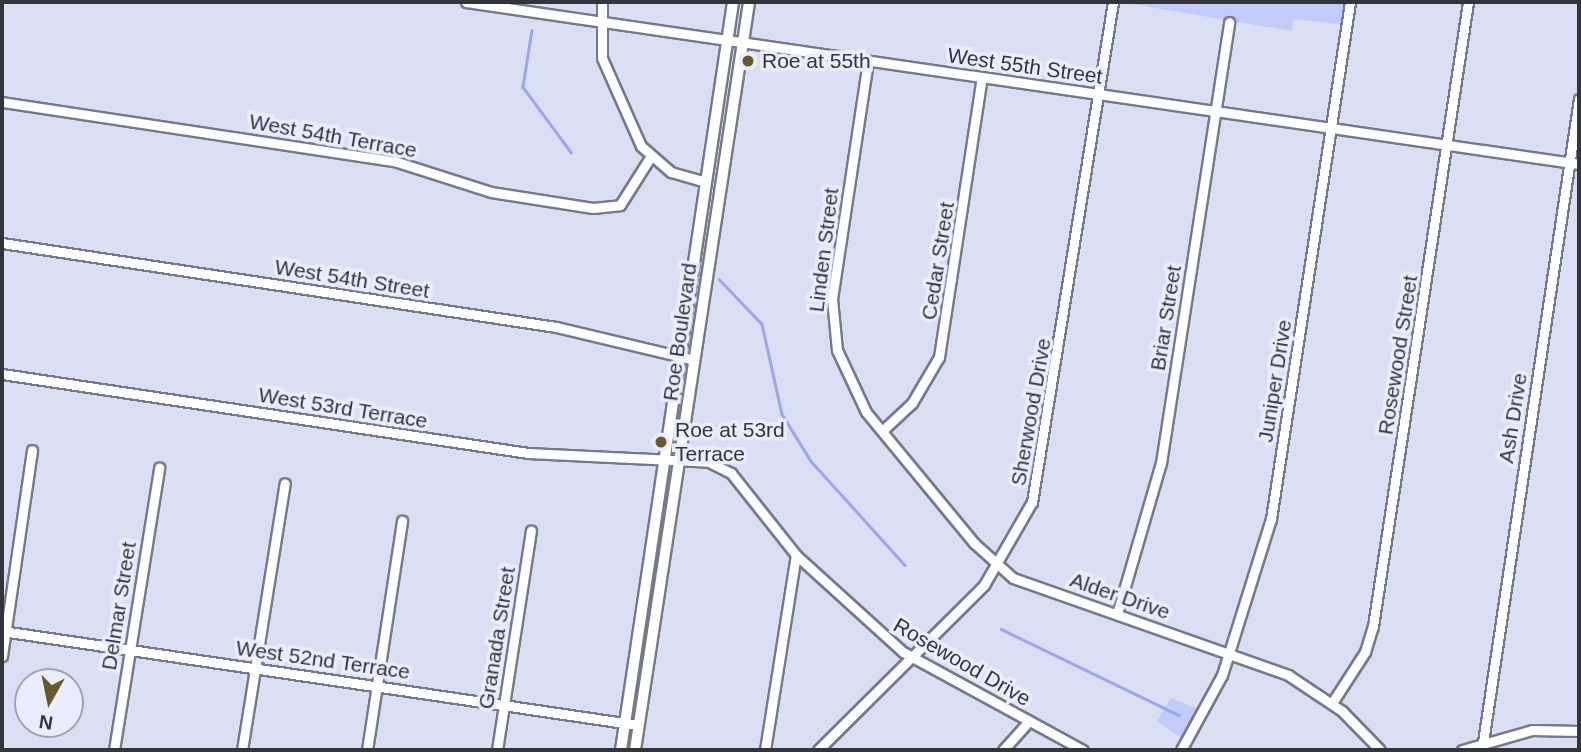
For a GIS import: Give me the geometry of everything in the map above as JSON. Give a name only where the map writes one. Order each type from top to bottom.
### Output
[{"type":"main road","name":"Roe Boulevard","points":[[621,750],[733,2]]},
{"type":"main road","name":"Roe Boulevard","points":[[635,750],[749,2]]},
{"type":"street","name":"West 55th Street","points":[[466,2],[1575,163]]},
{"type":"street","points":[[602,2],[600,22],[613,90],[651,156],[671,172],[705,182]]},
{"type":"street","name":"Sherwood Drive","points":[[818,750],[913,657],[998,565],[1038,483],[1114,2]]},
{"type":"street","name":"Juniper Drive","points":[[1181,750],[1230,652],[1271,519],[1350,2]]},
{"type":"street","name":"Rosewood Street","points":[[1332,703],[1360,662],[1373,626],[1468,2]]},
{"type":"street","name":"Briar Street","points":[[1117,614],[1161,463],[1228,22]]},
{"type":"street","name":"Linden Street","points":[[868,61],[832,323],[846,377],[882,432]]},
{"type":"street","name":"Cedar Street","points":[[882,432],[917,396],[939,358],[982,77]]},
{"type":"street","name":"Ash Drive","points":[[1483,742],[1575,163],[1579,99]]},
{"type":"street","name":"West 54th Terrace","points":[[2,102],[394,161],[491,192],[593,208],[620,205],[651,156]]},
{"type":"street","name":"West 54th Street","points":[[2,243],[556,327],[694,360]]},
{"type":"street","name":"West 53rd Terrace","points":[[2,374],[528,453],[665,460],[680,458]]},
{"type":"street","name":"Alder Drive","points":[[882,432],[998,565],[1013,578],[1230,652],[1288,676],[1332,703],[1380,750]]},
{"type":"street","points":[[2,656],[32,450]]},
{"type":"street","name":"Rosewood Drive","points":[[680,458],[731,473],[796,555],[862,621],[913,657],[1083,750]]},
{"type":"street","name":"Delmar Street","points":[[114,750],[159,468]]},
{"type":"street","points":[[242,750],[285,483]]},
{"type":"street","points":[[368,750],[402,520]]},
{"type":"street","name":"Granada Street","points":[[497,750],[531,531]]},
{"type":"street","points":[[765,750],[796,555]]},
{"type":"street","name":"West 52nd Terrace","points":[[4,631],[638,725]]},
{"type":"street","points":[[1003,750],[1029,721]]},
{"type":"street","points":[[1462,750],[1532,730],[1579,731]]},
{"type":"shaded area","points":[[1120,2],[1350,2],[1347,25],[1294,19],[1292,31]]},
{"type":"shaded area","points":[[1171,698],[1203,711],[1184,740],[1157,721]]},
{"type":"waterway","points":[[532,30],[523,87],[571,152]]},
{"type":"waterway","points":[[719,279],[762,324],[782,414],[811,461],[905,565]]},
{"type":"waterway","points":[[1001,629],[1179,715]]},
{"type":"place","name":"Roe at 55th","points":[[748,61]]},
{"type":"place","name":"Roe at 53rd Terrace","points":[[661,442]]}]
